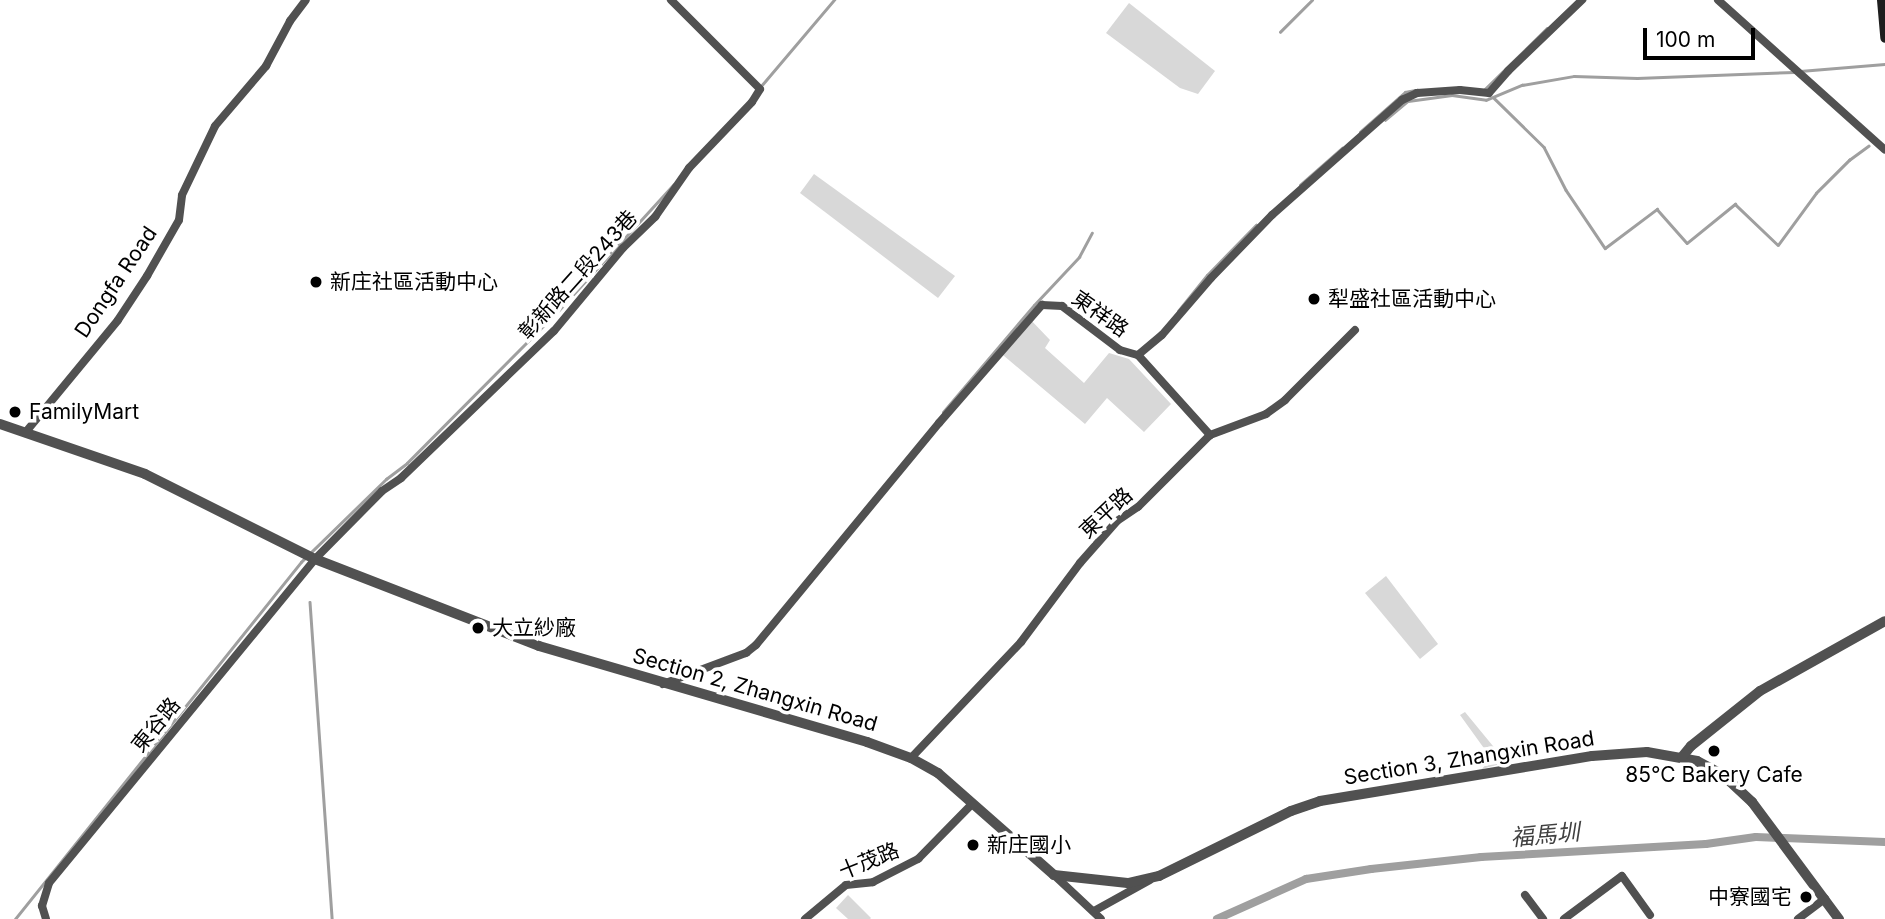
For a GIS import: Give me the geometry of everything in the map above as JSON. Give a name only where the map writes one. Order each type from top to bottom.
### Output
[{"type":"main road","points":[[1882,0],[1885,37]]},
{"type":"street","name":"Dongfa Road","points":[[25,433],[118,320],[147,276],[179,220],[186,184],[215,126],[266,66],[290,21],[306,0]]},
{"type":"street","name":"彰新路二段243巷","points":[[310,557],[382,491],[401,478],[554,331],[623,248],[654,217],[690,168],[752,102],[757,86],[671,0]]},
{"type":"street","name":"東祥路","points":[[663,684],[746,653],[756,645],[965,392],[1042,305],[1062,306],[1121,350],[1138,355],[1162,335],[1210,278],[1272,215],[1402,100],[1418,93],[1460,89],[1489,93],[1507,71],[1582,0]]},
{"type":"street","points":[[1718,0],[1885,149]]},
{"type":"street","name":"東平路","points":[[911,758],[1021,642],[1080,563],[1117,521],[1138,507],[1210,435],[1266,414],[1286,398],[1355,330]]},
{"type":"street","points":[[1138,355],[1210,435]]},
{"type":"street","name":"Section 2, Zhangxin Road","points":[[0,424],[145,474],[310,557],[538,646],[867,742],[911,758],[938,773],[1054,875]]},
{"type":"street","name":"東谷路","points":[[46,919],[42,906],[49,883],[310,557]]},
{"type":"street","points":[[1682,757],[1691,746],[1760,691],[1885,621]]},
{"type":"street","name":"Section 3, Zhangxin Road","points":[[1159,876],[1291,811],[1320,801],[1592,756],[1647,752],[1697,761],[1723,775],[1752,802],[1825,899]]},
{"type":"street","name":"十茂路","points":[[805,919],[846,885],[873,882],[918,859],[973,803]]},
{"type":"street","points":[[1054,875],[1128,883],[1159,876]]},
{"type":"street","points":[[1054,875],[1101,919]]},
{"type":"street","points":[[1094,911],[1159,876]]},
{"type":"street","points":[[1564,919],[1622,876],[1650,915]]},
{"type":"street","points":[[1525,895],[1543,919]]},
{"type":"street","points":[[1798,919],[1825,899],[1839,919]]},
{"type":"shaded area","points":[[1129,3],[1215,71],[1198,94],[1180,88],[1106,33]]},
{"type":"shaded area","points":[[814,174],[955,276],[938,298],[800,193]]},
{"type":"shaded area","points":[[1027,316],[1050,340],[1045,348],[1084,383],[1109,353],[1129,359],[1171,404],[1144,432],[1107,398],[1085,424],[997,350]]},
{"type":"shaded area","points":[[1386,576],[1438,644],[1420,659],[1365,593]]},
{"type":"shaded area","points":[[1465,712],[1502,757],[1500,764],[1482,769],[1491,758],[1460,715]]},
{"type":"shaded area","points":[[848,895],[870,919],[848,919],[836,908]]},
{"type":"waterway","points":[[761,86],[834,0]]},
{"type":"waterway","points":[[1280,32],[1312,0]]},
{"type":"waterway","points":[[1484,90],[1547,28]]},
{"type":"waterway","points":[[1800,71],[1885,64]]},
{"type":"waterway","points":[[1385,120],[1408,101],[1452,95],[1486,100],[1522,85],[1574,76],[1637,78],[1794,72]]},
{"type":"waterway","points":[[1360,132],[1405,92],[1415,90]]},
{"type":"waterway","points":[[1494,98],[1544,147],[1566,190],[1605,248],[1657,209],[1687,243],[1735,204],[1778,245],[1816,193],[1849,160],[1868,146]]},
{"type":"waterway","points":[[1300,185],[1342,148]]},
{"type":"waterway","points":[[15,919],[301,562],[386,479],[407,463],[558,311],[673,185]]},
{"type":"waterway","points":[[1178,311],[1207,275],[1256,225]]},
{"type":"waterway","points":[[943,412],[1034,305],[1079,257],[1092,233]]},
{"type":"waterway","points":[[310,602],[332,919]]},
{"type":"waterway","name":"福馬圳","points":[[1217,919],[1306,879],[1371,869],[1481,857],[1706,844],[1756,837],[1885,842]]},
{"type":"place","name":"新庄社區活動中心","points":[[316,282]]},
{"type":"place","name":"犁盛社區活動中心","points":[[1314,299]]},
{"type":"place","name":"FamilyMart","points":[[15,412]]},
{"type":"place","name":"大立紗廠","points":[[478,628]]},
{"type":"place","name":"85°C Bakery Cafe","points":[[1714,751]]},
{"type":"place","name":"新庄國小","points":[[973,845]]},
{"type":"place","name":"中寮國宅","points":[[1806,897]]}]
